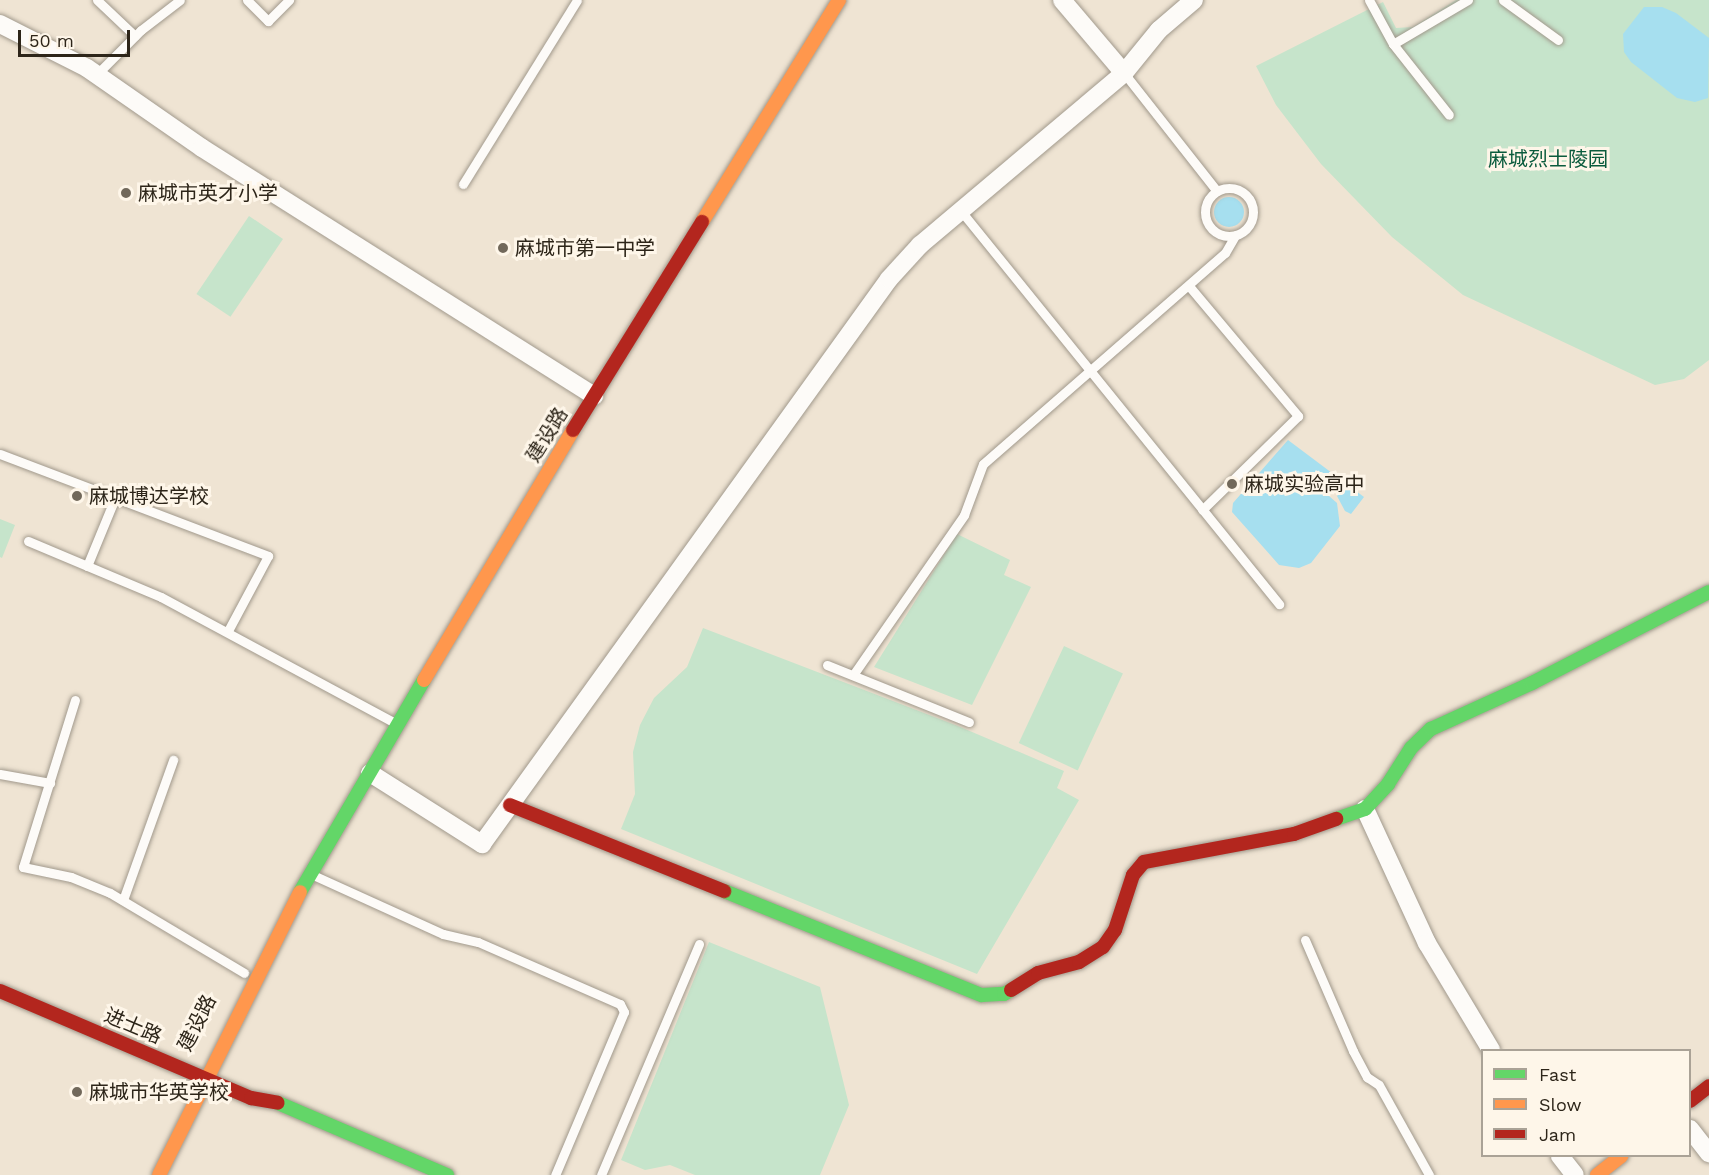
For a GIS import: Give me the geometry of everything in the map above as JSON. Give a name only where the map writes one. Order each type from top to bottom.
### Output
[{"type":"street","points":[[1062,0],[1124,73]]},
{"type":"street","points":[[370,773],[482,844],[889,279],[920,245],[1124,73],[1159,30],[1194,0]]},
{"type":"street","name":"建设路","points":[[159,1175],[310,874],[594,396],[833,2]]},
{"type":"street","points":[[0,24],[97,74],[202,148],[594,396]]},
{"type":"street","points":[[510,806],[990,996],[1010,992],[1052,968],[1079,962],[1103,947],[1115,930],[1133,875],[1144,862],[1294,834],[1365,809],[1388,784],[1411,748],[1431,729],[1532,683],[1709,592]]},
{"type":"street","points":[[1365,809],[1427,943],[1490,1049]]},
{"type":"street","name":"建设路","points":[[171,1117],[259,944],[298,895]]},
{"type":"street","name":"进士路","points":[[0,991],[251,1098],[275,1116],[413,1175]]},
{"type":"street","points":[[1691,1100],[1709,1086]]},
{"type":"street","name":"进士路","points":[[251,1098],[280,1103],[447,1175]]},
{"type":"street","points":[[1691,1130],[1709,1152]]},
{"type":"street","points":[[1562,1157],[1575,1175]]},
{"type":"street","points":[[1597,1175],[1619,1157]]},
{"type":"lane","points":[[97,0],[135,36]]},
{"type":"lane","points":[[97,74],[135,36],[180,0]]},
{"type":"lane","points":[[247,0],[268,21],[289,0]]},
{"type":"lane","points":[[463,184],[578,0]]},
{"type":"lane","points":[[1369,0],[1393,45],[1449,115]]},
{"type":"lane","points":[[1393,45],[1468,0]]},
{"type":"lane","points":[[1503,0],[1558,40]]},
{"type":"lane","points":[[1124,73],[1217,191]]},
{"type":"lane","points":[[853,675],[964,515],[983,464],[1226,254],[1235,236],[1250,224],[1252,205],[1240,190],[1217,191],[1207,200],[1205,219],[1217,233],[1235,236]]},
{"type":"lane","points":[[961,211],[1279,604]]},
{"type":"lane","points":[[1189,286],[1298,416],[1202,510]]},
{"type":"lane","points":[[0,454],[268,556],[228,631]]},
{"type":"lane","points":[[87,566],[115,498]]},
{"type":"lane","points":[[28,541],[228,631],[398,725]]},
{"type":"lane","points":[[827,665],[969,722]]},
{"type":"lane","points":[[75,700],[23,867],[70,877],[123,900],[244,973]]},
{"type":"lane","points":[[123,900],[173,760]]},
{"type":"lane","points":[[0,774],[50,783]]},
{"type":"lane","points":[[310,874],[442,934],[478,942],[620,1004],[624,1012],[555,1175]]},
{"type":"lane","points":[[1305,940],[1353,1051],[1367,1077],[1379,1085],[1429,1175]]},
{"type":"lane","points":[[601,1175],[699,944]]},
{"type":"green space","name":"麻城烈士陵园","points":[[1456,0],[1709,0],[1709,360],[1684,379],[1655,385],[1463,295],[1392,237],[1321,164],[1276,105],[1256,66],[1383,2],[1396,28],[1413,27]]},
{"type":"green space","points":[[249,216],[283,239],[230,317],[196,294]]},
{"type":"green space","points":[[0,519],[15,525],[2,558],[0,557]]},
{"type":"green space","points":[[957,534],[1010,560],[1004,575],[1031,587],[972,705],[874,667]]},
{"type":"green space","points":[[703,628],[958,726],[1064,771],[1057,788],[1079,800],[977,974],[621,829],[635,794],[633,752],[640,725],[654,698],[687,667]]},
{"type":"green space","points":[[1064,646],[1123,673],[1078,770],[1019,743]]},
{"type":"green space","points":[[709,942],[820,987],[849,1105],[820,1175],[695,1175],[670,1165],[645,1170],[621,1160]]},
{"type":"water","points":[[1644,7],[1662,7],[1676,13],[1709,38],[1708,98],[1695,102],[1677,98],[1631,62],[1624,52],[1623,34]]},
{"type":"water","points":[[1229,197],[1240,201],[1244,212],[1240,223],[1229,227],[1218,223],[1214,212],[1218,201]]},
{"type":"water","points":[[1288,440],[1364,497],[1351,514],[1345,511],[1337,496],[1340,493],[1327,483],[1321,489],[1337,503],[1340,526],[1311,563],[1299,568],[1279,565],[1232,512],[1233,503]]},
{"type":"traffic: fast","points":[[1336,819],[1365,809],[1388,784],[1411,748],[1431,729],[1532,683],[1709,592]]},
{"type":"traffic: fast","points":[[300,892],[424,680]]},
{"type":"traffic: fast","points":[[724,891],[982,995],[1004,994],[1011,990]]},
{"type":"traffic: fast","points":[[278,1103],[447,1175]]},
{"type":"traffic: slow","points":[[702,222],[839,0]]},
{"type":"traffic: slow","points":[[424,680],[573,430]]},
{"type":"traffic: slow","points":[[159,1175],[300,892]]},
{"type":"traffic: slow","points":[[1597,1175],[1620,1157]]},
{"type":"traffic: jam","points":[[573,430],[702,222]]},
{"type":"traffic: jam","points":[[510,805],[724,891]]},
{"type":"traffic: jam","points":[[1011,990],[1038,973],[1079,962],[1103,947],[1115,930],[1133,875],[1144,862],[1294,834],[1336,819]]},
{"type":"traffic: jam","points":[[0,991],[251,1098],[278,1103]]},
{"type":"traffic: jam","points":[[1691,1100],[1709,1086]]},
{"type":"place","name":"麻城市英才小学","points":[[126,193]]},
{"type":"place","name":"麻城市第一中学","points":[[503,248]]},
{"type":"place","name":"麻城实验高中","points":[[1232,484]]},
{"type":"place","name":"麻城博达学校","points":[[77,496]]},
{"type":"place","name":"麻城市华英学校","points":[[77,1092]]}]
